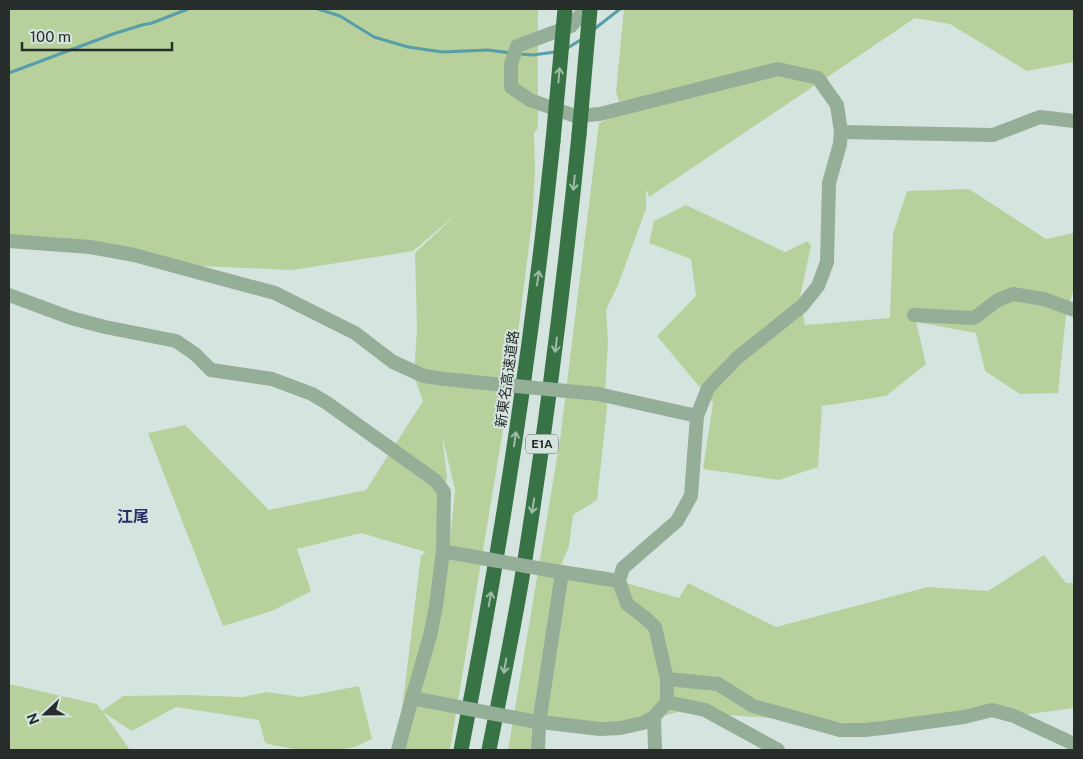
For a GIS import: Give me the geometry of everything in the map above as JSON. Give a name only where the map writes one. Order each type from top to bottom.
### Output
[{"type":"highway","name":"新東名高速道路","points":[[461,750],[479,660],[512,459],[542,247],[565,9]]},
{"type":"highway","name":"E1A","points":[[489,750],[526,555],[540,462],[565,270],[579,135],[588,9]]},
{"type":"street","points":[[417,699],[536,722],[600,729],[620,728],[643,723],[654,717],[666,702],[667,679],[654,627],[627,604],[619,581],[623,568],[677,521],[691,496],[697,416],[708,388],[737,358],[802,306],[818,286],[826,262],[830,183],[840,144],[841,132],[837,105],[818,78],[778,69],[600,114],[575,116],[530,100],[511,87],[511,64],[517,46],[571,26],[588,9]]},
{"type":"street","points":[[841,132],[993,135],[1040,117],[1074,121]]},
{"type":"street","points":[[9,241],[62,244],[115,251],[275,292],[355,333],[392,362],[424,376],[598,394],[697,416]]},
{"type":"street","points":[[914,315],[974,318],[998,300],[1013,294],[1044,299],[1074,310]]},
{"type":"street","points":[[9,295],[71,318],[105,327],[176,341],[195,354],[211,370],[272,379],[312,394],[436,481],[444,492],[448,552],[417,699],[398,750]]},
{"type":"street","points":[[448,552],[619,581]]},
{"type":"street","points":[[538,750],[536,722],[558,572]]},
{"type":"street","points":[[667,679],[718,684],[753,706],[840,730],[884,728],[964,717],[992,710],[1014,716],[1074,744]]},
{"type":"street","points":[[666,702],[705,710],[778,750]]},
{"type":"street","points":[[654,717],[655,750]]},
{"type":"green space","points":[[9,9],[538,9],[538,128],[534,133],[535,172],[532,222],[515,357],[450,750],[397,750],[421,555],[426,552],[361,533],[297,549],[311,591],[272,611],[223,626],[148,433],[185,425],[269,510],[366,490],[423,401],[414,376],[417,328],[415,253],[459,212],[413,251],[293,270],[177,265],[9,241]],"holes":[[[442,435],[455,490],[450,542],[436,548],[447,477]]]},
{"type":"green space","points":[[624,9],[1074,9],[1074,62],[1027,71],[950,24],[915,18],[649,197],[646,189],[646,209],[618,285],[606,310],[608,342],[605,393],[607,408],[597,500],[573,515],[569,546],[553,585],[531,730],[532,750],[508,750],[560,440],[599,123],[623,113],[616,92]]},
{"type":"green space","points":[[969,189],[1046,239],[1074,233],[1074,288],[1066,315],[1058,393],[1020,394],[985,371],[976,333],[916,322],[926,364],[886,396],[822,406],[818,467],[779,480],[703,469],[713,403],[657,336],[696,296],[691,259],[649,243],[654,221],[686,205],[785,252],[808,241],[811,246],[800,297],[805,325],[890,318],[893,234],[907,191]]},
{"type":"green space","points":[[1044,555],[1066,583],[1074,583],[1074,708],[1014,716],[964,717],[863,724],[678,712],[639,722],[543,721],[562,572],[619,581],[679,598],[688,583],[776,627],[928,587],[988,591]]},
{"type":"green space","points":[[9,684],[97,704],[102,711],[123,696],[188,695],[243,697],[267,692],[301,697],[359,686],[372,739],[354,747],[332,751],[309,751],[287,748],[265,743],[259,720],[176,707],[132,731],[103,712],[130,750],[9,750]]},
{"type":"waterway","points":[[9,73],[113,34],[152,23],[188,9]]},
{"type":"waterway","points":[[318,9],[340,16],[374,37],[408,47],[442,52],[488,50],[511,53]]},
{"type":"waterway","points":[[593,30],[620,9]]},
{"type":"waterway","points":[[566,49],[582,39]]},
{"type":"waterway","points":[[519,54],[533,55],[555,52]]},
{"type":"district","name":"江尾","points":[[133,516]]}]
